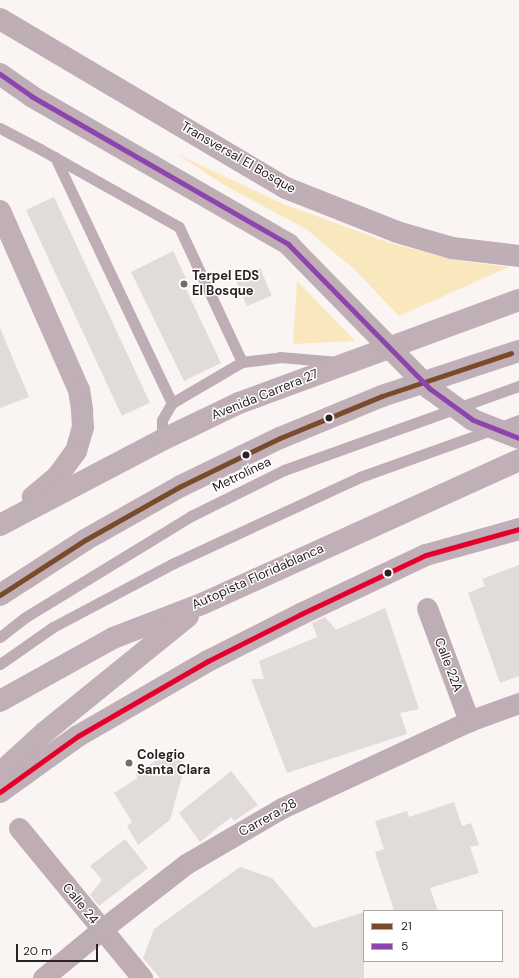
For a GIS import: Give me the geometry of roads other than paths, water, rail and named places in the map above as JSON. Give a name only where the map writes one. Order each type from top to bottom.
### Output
[{"type":"highway","points":[[0,211],[79,390],[83,427],[76,451],[58,476],[1,524]]},
{"type":"highway","name":"Avenida Carrera 27","points":[[1,524],[162,440],[239,403],[519,300]]},
{"type":"highway","points":[[0,595],[85,540],[174,490],[280,438],[382,396],[519,351]]},
{"type":"highway","name":"Autopista Floridablanca","points":[[0,701],[113,638],[204,603],[519,460]]},
{"type":"highway","points":[[0,792],[78,736],[208,661],[301,614],[426,555],[519,529]]},
{"type":"highway","points":[[0,773],[45,732],[204,603]]},
{"type":"main road","name":"Transversal El Bosque","points":[[0,19],[286,188],[390,229],[452,248],[519,256]]},
{"type":"main road","points":[[0,74],[31,96],[288,244],[429,388],[473,420],[519,438]]},
{"type":"street","name":"Calle 22A","points":[[427,608],[469,721]]},
{"type":"street","name":"Carrera 28","points":[[43,978],[101,930],[186,864],[282,808],[469,721],[519,703]]},
{"type":"street","name":"Calle 24","points":[[20,828],[101,930],[142,978]]},
{"type":"lane","points":[[0,128],[55,157],[179,227],[242,362]]},
{"type":"lane","points":[[55,157],[172,403]]},
{"type":"lane","points":[[162,440],[162,420],[172,403],[242,362],[280,357],[350,362]]},
{"type":"lane","name":"Metrolínea","points":[[0,637],[24,618],[191,516],[284,470],[519,386]]},
{"type":"lane","points":[[0,664],[53,627],[188,556],[360,477],[519,420]]},
{"type":"place","name":"Terpel EDS El Bosque","points":[[184,284]]},
{"type":"place","name":"Colegio Santa Clara","points":[[129,763]]}]
